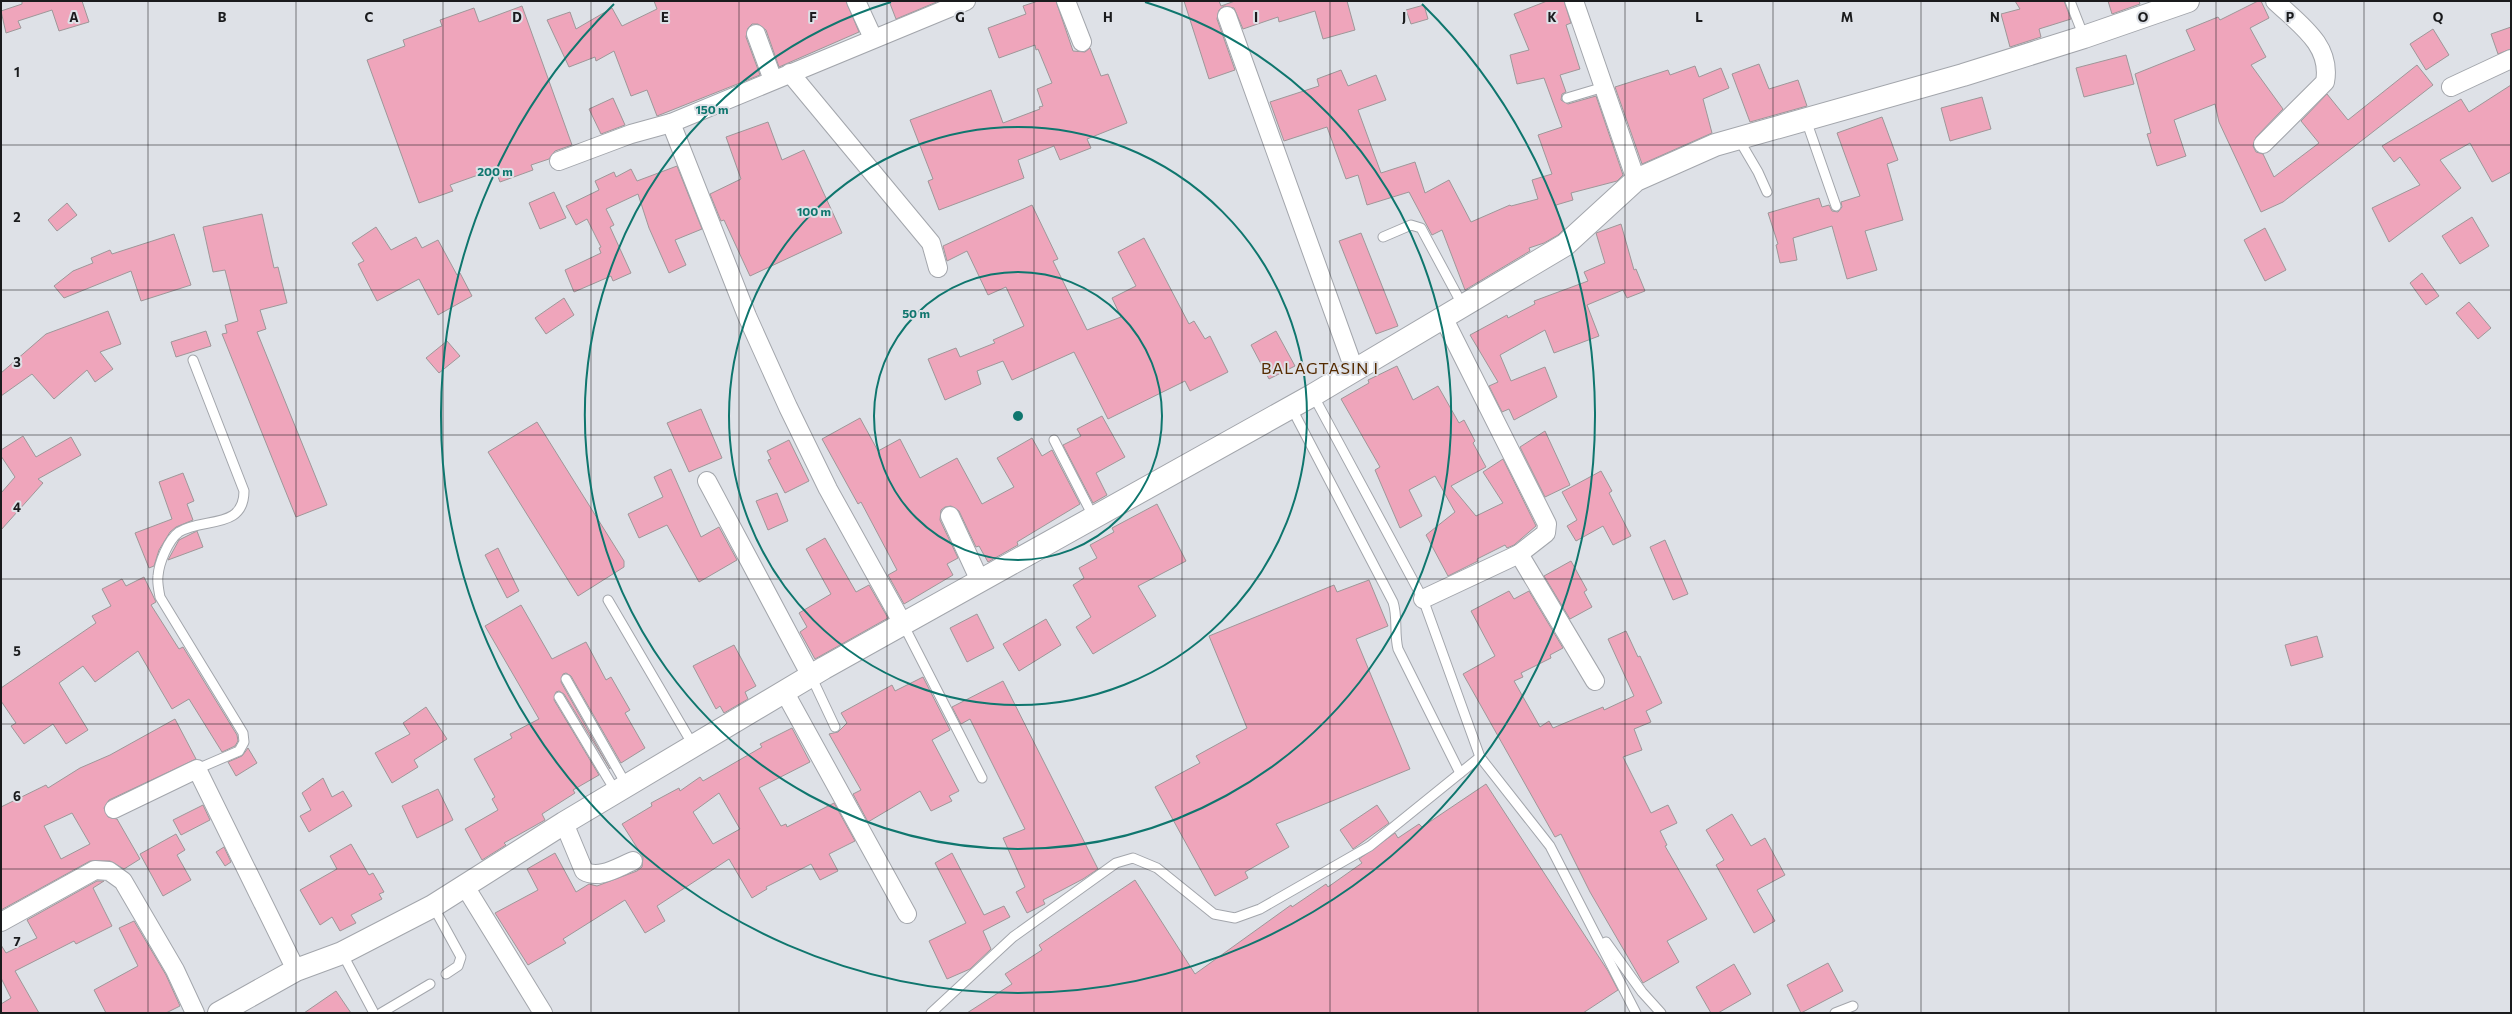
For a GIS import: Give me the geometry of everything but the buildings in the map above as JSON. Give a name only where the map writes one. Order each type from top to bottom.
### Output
[{"type":"street","points":[[856,1],[873,38]]},
{"type":"street","points":[[560,161],[631,134],[670,123],[873,38],[966,1]]},
{"type":"street","points":[[1066,1],[1082,42]]},
{"type":"street","points":[[1574,1],[1636,180]]},
{"type":"street","points":[[219,1013],[296,970],[342,953],[466,888],[564,823],[811,676],[1313,395],[1354,369],[1565,245],[1636,180],[1677,161],[1738,138],[1806,120],[2084,38],[2188,1]]},
{"type":"street","points":[[2263,144],[2325,82],[2327,72],[2325,60],[2318,42],[2275,1]]},
{"type":"street","points":[[1227,16],[1354,369]]},
{"type":"street","points":[[756,34],[773,80]]},
{"type":"street","points":[[2451,87],[2511,60]]},
{"type":"street","points":[[790,73],[932,243],[938,268]]},
{"type":"street","points":[[670,123],[747,316],[788,407],[828,489],[902,624]]},
{"type":"street","points":[[1422,600],[1519,554],[1546,534],[1547,524],[1443,318]]},
{"type":"street","points":[[707,481],[811,676]]},
{"type":"street","points":[[950,516],[980,582]]},
{"type":"street","points":[[1519,554],[1595,681]]},
{"type":"street","points":[[784,692],[907,914]]},
{"type":"street","points":[[114,809],[197,769],[296,970]]},
{"type":"street","points":[[564,823],[584,871],[597,875],[633,861]]},
{"type":"street","points":[[1,922],[95,870],[109,871],[123,881],[175,970],[195,1013]]},
{"type":"street","points":[[466,888],[543,1013]]},
{"type":"lane","points":[[2070,1],[2084,38]]},
{"type":"lane","points":[[1567,98],[1604,87]]},
{"type":"lane","points":[[1806,120],[1836,206]]},
{"type":"lane","points":[[1738,138],[1758,172],[1767,192]]},
{"type":"lane","points":[[1382,237],[1411,225],[1421,228],[1462,306]]},
{"type":"lane","points":[[193,360],[244,490],[244,503],[235,515],[179,532],[166,549],[158,575],[160,597],[243,733],[244,742],[239,751],[197,769]]},
{"type":"lane","points":[[1313,395],[1422,600],[1480,757],[1550,846],[1636,1013]]},
{"type":"lane","points":[[1291,407],[1392,602],[1395,610],[1394,634],[1398,649],[1460,773]]},
{"type":"lane","points":[[1054,440],[1094,518]]},
{"type":"lane","points":[[608,600],[693,745]]},
{"type":"lane","points":[[902,624],[982,778]]},
{"type":"lane","points":[[811,676],[835,727]]},
{"type":"lane","points":[[566,678],[622,789]]},
{"type":"lane","points":[[559,697],[622,789]]},
{"type":"lane","points":[[931,1013],[1013,937],[1116,863],[1133,858],[1157,868],[1214,914],[1235,918],[1260,909],[1370,846],[1480,757]]},
{"type":"lane","points":[[433,906],[461,957],[458,966],[446,974]]},
{"type":"lane","points":[[1591,924],[1642,992],[1661,1013]]},
{"type":"lane","points":[[342,953],[374,1013]]},
{"type":"lane","points":[[381,1013],[430,984]]},
{"type":"lane","points":[[1835,1013],[1852,1006]]},
{"type":"district","name":"BALAGTASIN I","points":[[1320,368]]}]
